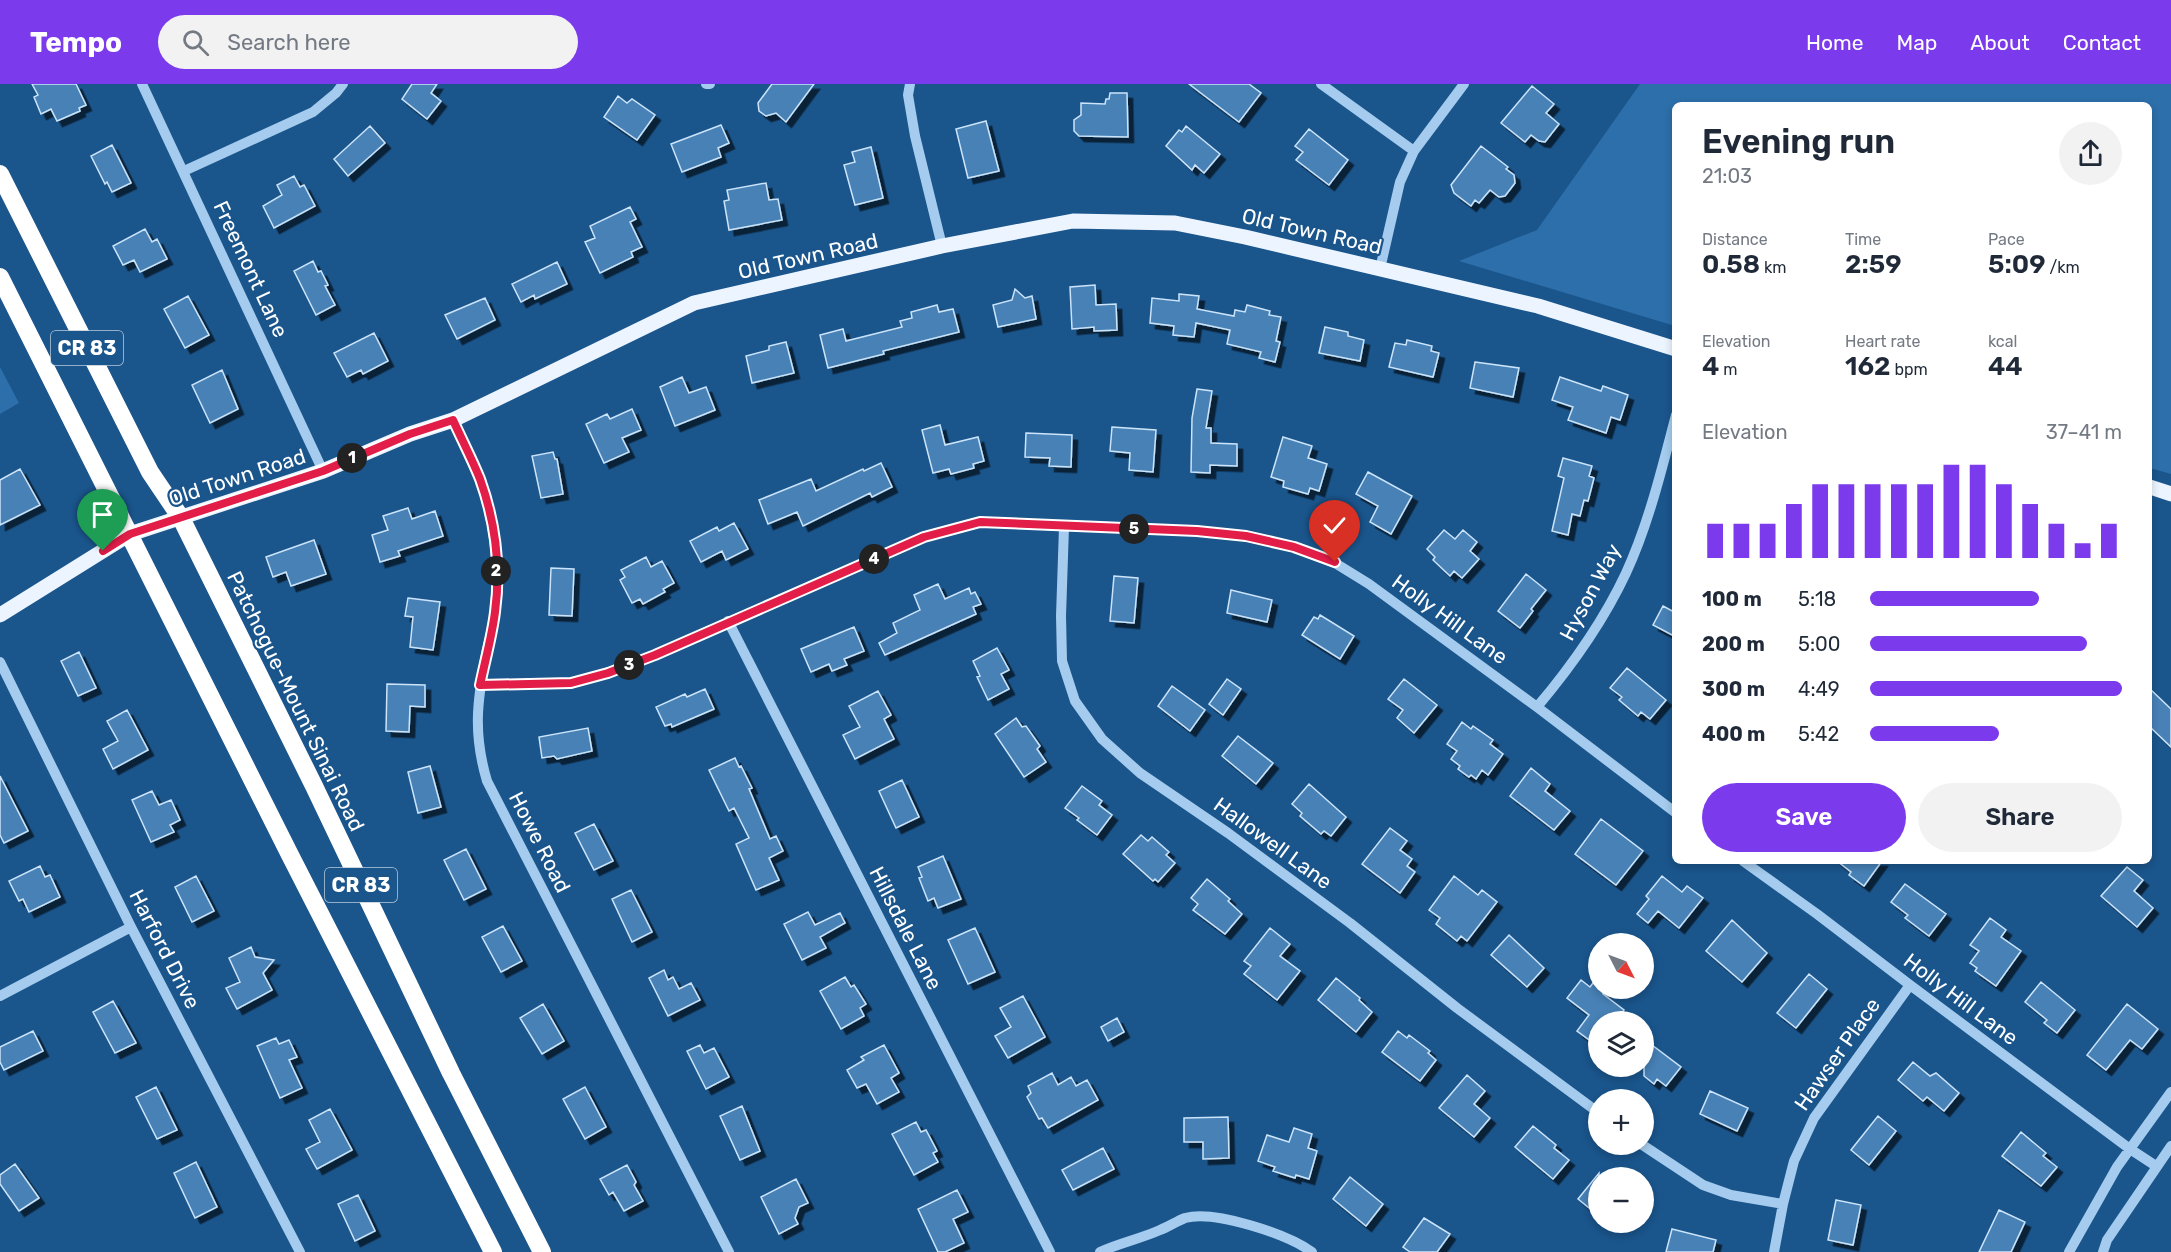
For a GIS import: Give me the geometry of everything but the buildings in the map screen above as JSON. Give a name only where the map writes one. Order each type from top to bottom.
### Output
[{"type":"highway","name":"Patchogue-Mount Sinai Road","points":[[0,174],[150,472],[181,518],[314,786],[451,1073],[542,1252]]},
{"type":"highway","name":"CR 83","points":[[0,277],[493,1252]]},
{"type":"main road","name":"Old Town Road","points":[[0,615],[130,534],[323,471],[410,434],[453,420],[694,303],[942,246],[1073,221],[1175,222],[1538,306],[1672,348]]},
{"type":"main road","points":[[2152,488],[2171,494]]},
{"type":"street","name":"Freemont Lane","points":[[142,84],[323,471]]},
{"type":"street","points":[[184,171],[313,112],[336,93],[343,84]]},
{"type":"street","points":[[910,84],[908,95],[915,136],[942,246]]},
{"type":"street","points":[[1322,84],[1414,151]]},
{"type":"street","points":[[1380,268],[1400,182],[1414,151],[1464,84]]},
{"type":"street","name":"Howe Road","points":[[453,420],[479,478],[489,510],[495,545],[497,582],[495,613],[477,707],[477,735],[486,781],[729,1252]]},
{"type":"street","name":"Hyson Way","points":[[1537,707],[1568,671],[1625,574],[1640,537],[1672,429]]},
{"type":"street","name":"Holly Hill Lane","points":[[480,685],[571,683],[608,673],[655,655],[728,621],[924,537],[980,522],[1197,531],[1246,536],[1294,547],[1335,562],[1369,584],[1537,707],[1672,810]]},
{"type":"street","name":"Hallowell Lane","points":[[1064,527],[1062,661],[1075,701],[1102,739],[1140,773],[1228,833],[1350,923],[1457,1008],[1588,1105]]},
{"type":"street","name":"Hillsdale Lane","points":[[728,621],[1050,1252]]},
{"type":"street","name":"Harford Drive","points":[[0,662],[131,927],[300,1252]]},
{"type":"street","name":"Holly Hill Lane","points":[[1747,864],[2156,1166]]},
{"type":"street","points":[[0,996],[131,927]]},
{"type":"street","name":"Hawser Place","points":[[1774,1252],[1794,1161],[1814,1118],[1910,986]]},
{"type":"street","points":[[2069,1252],[2096,1202],[2171,1092]]},
{"type":"street","points":[[2103,1252],[2107,1240],[2171,1146]]},
{"type":"street","points":[[1654,1153],[1703,1185],[1731,1195],[1783,1204]]},
{"type":"street","points":[[1100,1252],[1119,1243],[1159,1231],[1186,1218],[1210,1217],[1257,1227],[1304,1246],[1312,1252]]},
{"type":"shaded area","points":[[1640,84],[2171,84],[2171,474],[2152,469],[2152,102],[1672,102],[1672,325],[1459,261],[1537,230]]},
{"type":"shaded area","points":[[0,367],[19,403],[0,414]]},
{"type":"route","points":[[103,551],[130,534],[323,471],[410,434],[453,420],[479,478],[489,510],[495,545],[497,582],[495,613],[480,685],[571,683],[608,673],[655,655],[728,621],[924,537],[980,522],[1197,531],[1246,536],[1294,547],[1335,562]]}]
